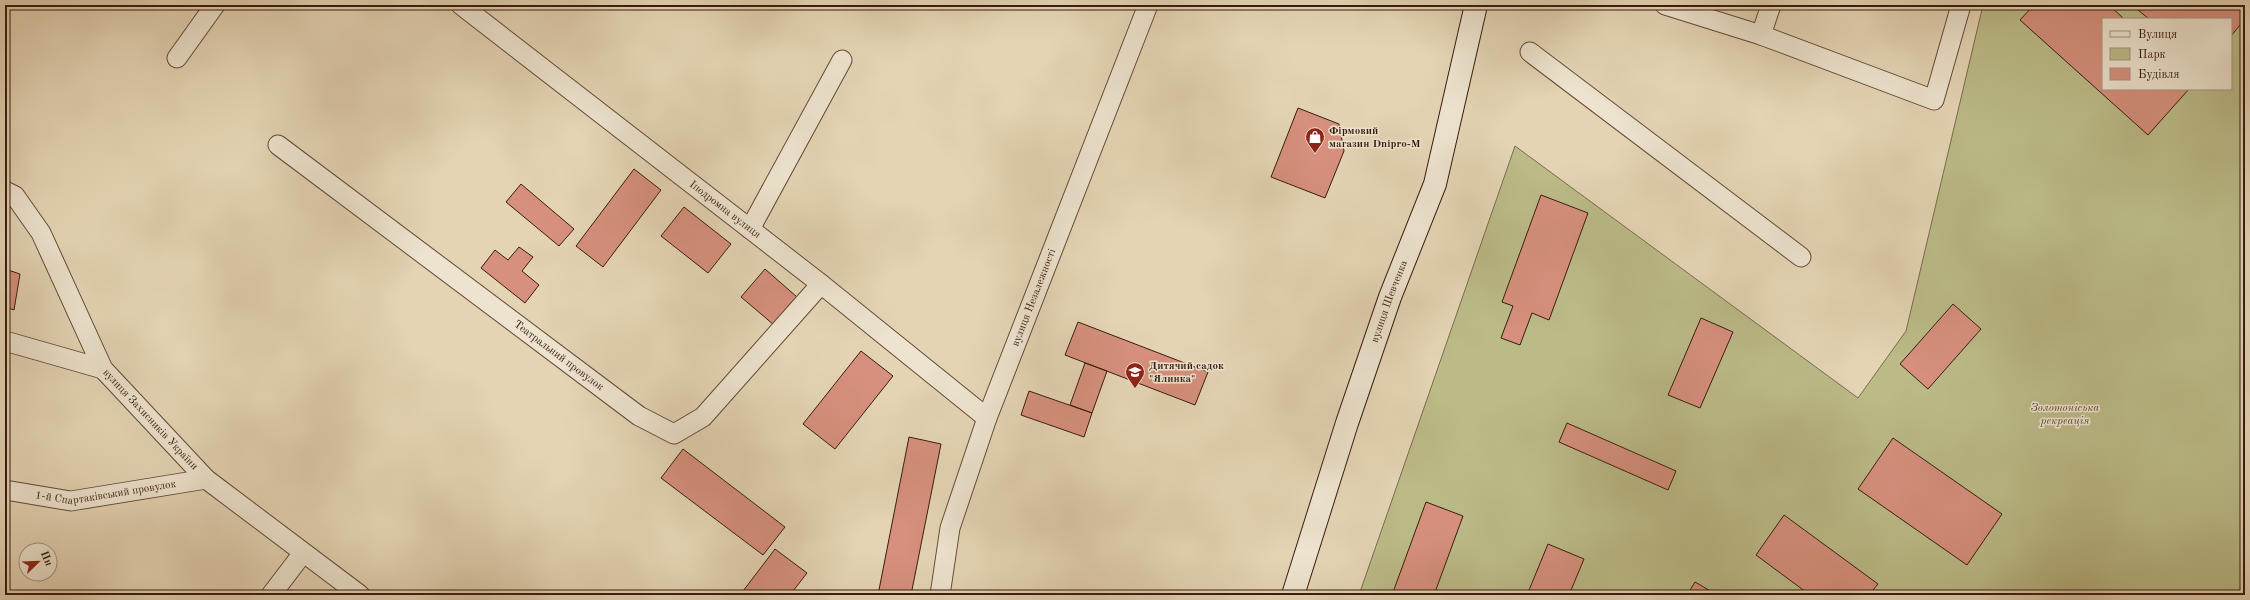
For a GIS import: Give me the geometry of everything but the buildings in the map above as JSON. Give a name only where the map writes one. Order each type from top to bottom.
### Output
[{"type":"main road","name":"вулиця Шевченка","points":[[1293,595],[1347,423],[1387,305],[1435,184],[1476,5]]},
{"type":"street","points":[[177,58],[215,5]]},
{"type":"street","name":"Іподромна вулиця","points":[[461,5],[821,284],[987,418]]},
{"type":"street","name":"вулиця Незалежності","points":[[940,595],[950,528],[987,418],[1148,5]]},
{"type":"street","points":[[1665,5],[1761,35],[1934,100],[1961,5]]},
{"type":"street","points":[[1761,35],[1771,5]]},
{"type":"street","points":[[1530,52],[1801,257]]},
{"type":"street","points":[[750,229],[842,60]]},
{"type":"street","name":"Театральний провулок","points":[[278,145],[639,416],[674,434],[703,417],[821,284]]},
{"type":"street","name":"вулиця Захисників України","points":[[5,191],[15,196],[41,233],[103,369],[206,479],[360,595]]},
{"type":"street","points":[[5,341],[103,369]]},
{"type":"street","name":"1-й Спартаківський провулок","points":[[5,490],[71,501],[206,479]]},
{"type":"street","points":[[271,595],[303,553]]},
{"type":"green space","name":"Золотоніська рекреація","points":[[1983,5],[2245,5],[2245,595],[1359,595],[1515,146],[1858,398],[1906,331]]},
{"type":"place","name":"Фірмовий магазин Dnipro-M","points":[[1315,154]]},
{"type":"place","name":"Дитячий садок \"Ялинка\"","points":[[1135,389]]}]
